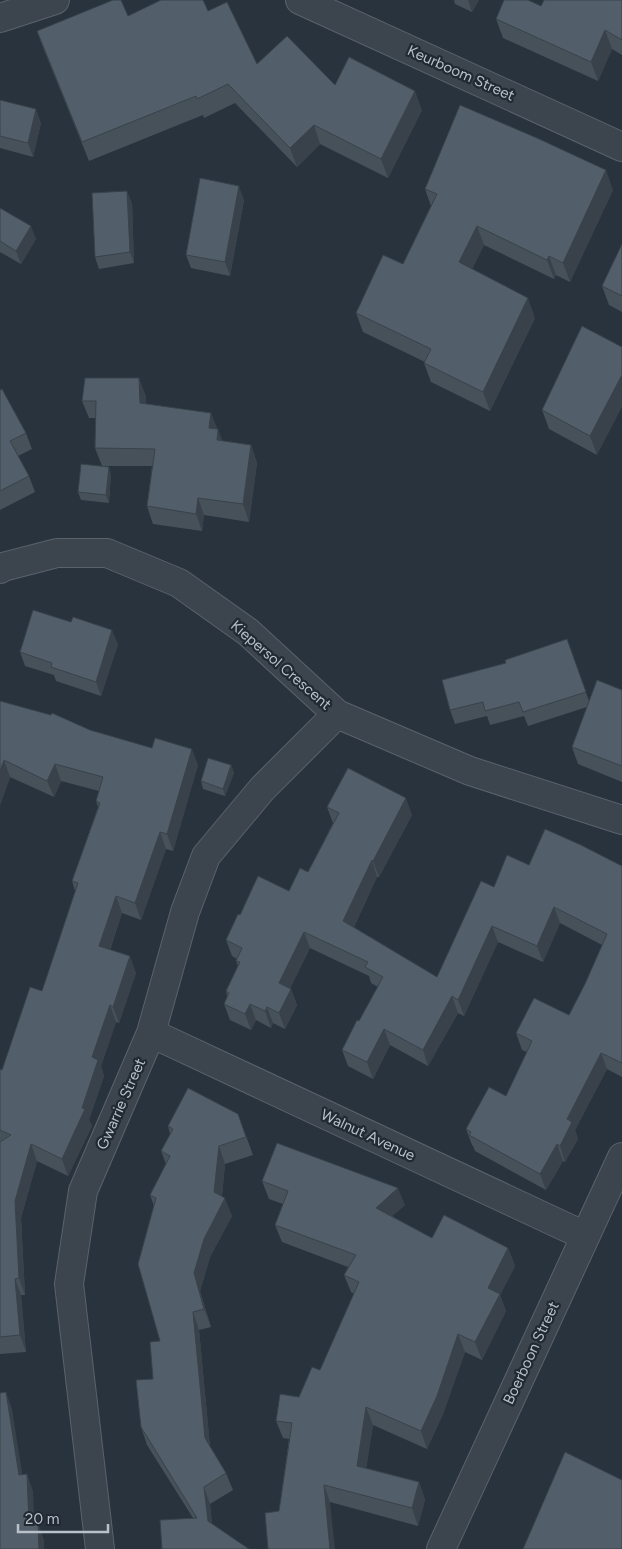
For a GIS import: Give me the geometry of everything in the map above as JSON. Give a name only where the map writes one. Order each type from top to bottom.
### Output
[{"type":"street","points":[[0,18],[55,0]]},
{"type":"street","name":"Keurboom Street","points":[[300,0],[622,147]]},
{"type":"street","name":"Kiepersol Crescent","points":[[0,569],[57,553],[107,553],[178,583],[248,632],[337,714],[470,771],[622,820]]},
{"type":"street","name":"Gwarrie Street","points":[[100,1549],[69,1284],[83,1191],[151,1034],[185,912],[206,856],[262,789],[337,714]]},
{"type":"street","name":"Walnut Avenue","points":[[151,1034],[585,1236]]},
{"type":"street","name":"Boerboon Street","points":[[440,1549],[622,1157]]},
{"type":"building","points":[[113,0],[121,0],[128,16],[161,0],[203,0],[208,11],[227,2],[257,64],[287,36],[335,85],[349,57],[415,91],[381,159],[314,125],[290,148],[228,84],[197,99],[196,96],[82,142],[37,31]]},
{"type":"building","points":[[504,0],[528,0],[541,6],[544,0],[622,0],[622,40],[605,30],[591,62],[496,19]]},
{"type":"building","points":[[0,100],[36,109],[28,143],[0,136]]},
{"type":"building","points":[[460,105],[606,170],[563,263],[549,256],[547,260],[477,226],[459,262],[528,298],[483,392],[424,363],[431,349],[356,313],[383,255],[403,264],[437,194],[425,189]]},
{"type":"building","points":[[200,178],[239,186],[225,262],[186,255]]},
{"type":"building","points":[[127,191],[130,252],[95,257],[92,193]]},
{"type":"building","points":[[0,208],[31,226],[16,251],[0,241]]},
{"type":"building","points":[[622,244],[622,296],[602,286]]},
{"type":"building","points":[[582,326],[622,347],[622,375],[590,436],[542,410]]},
{"type":"building","points":[[85,378],[139,378],[140,403],[211,413],[209,428],[218,429],[217,440],[251,445],[243,504],[198,498],[196,514],[147,506],[155,449],[95,448],[96,401],[82,401]]},
{"type":"building","points":[[2,389],[26,433],[10,441],[29,476],[0,491],[0,390]]},
{"type":"building","points":[[81,464],[109,467],[106,495],[78,492]]},
{"type":"building","points":[[33,610],[71,622],[73,617],[112,630],[96,682],[51,667],[52,663],[20,652]]},
{"type":"building","points":[[567,639],[586,692],[523,712],[519,702],[485,711],[483,702],[450,710],[442,680],[506,663],[505,660]]},
{"type":"building","points":[[597,680],[622,690],[622,766],[572,747]]},
{"type":"building","points":[[0,701],[51,715],[52,713],[90,730],[152,748],[155,738],[192,749],[167,834],[160,832],[135,903],[116,896],[99,946],[130,956],[113,1007],[110,1005],[92,1057],[98,1060],[82,1108],[85,1109],[62,1159],[31,1144],[15,1201],[19,1278],[15,1279],[20,1335],[0,1337],[0,1142],[11,1135],[0,1130],[0,1069],[2,1070],[30,987],[42,991],[78,883],[72,881],[100,803],[96,801],[103,777],[55,764],[47,781],[4,760],[0,771]]},
{"type":"building","points":[[208,758],[231,765],[223,789],[201,781]]},
{"type":"building","points":[[348,768],[406,798],[372,860],[343,921],[437,977],[481,881],[494,887],[507,855],[529,865],[545,829],[622,866],[622,1063],[601,1053],[567,1119],[572,1122],[560,1146],[557,1144],[540,1174],[469,1135],[471,1132],[466,1129],[489,1087],[506,1096],[532,1041],[516,1033],[534,998],[569,1015],[607,934],[554,907],[537,946],[492,926],[458,1000],[452,996],[423,1050],[384,1029],[367,1062],[342,1050],[357,1020],[359,1021],[383,977],[365,967],[368,962],[304,932],[279,983],[291,989],[279,1013],[267,1007],[265,1011],[250,1004],[245,1014],[224,1004],[229,993],[226,991],[240,962],[236,961],[242,948],[226,940],[238,914],[240,915],[258,876],[289,891],[300,868],[308,872],[339,813],[327,807]]},
{"type":"building","points":[[188,1088],[238,1114],[246,1137],[219,1146],[214,1192],[225,1198],[204,1239],[194,1273],[204,1309],[193,1312],[205,1438],[226,1473],[204,1487],[208,1521],[249,1549],[162,1549],[160,1520],[197,1518],[141,1427],[136,1380],[153,1379],[150,1342],[160,1341],[138,1264],[156,1198],[150,1195],[170,1156],[161,1151],[173,1129],[168,1126]]},
{"type":"building","points":[[277,1143],[398,1188],[376,1208],[432,1238],[444,1215],[508,1248],[488,1288],[500,1294],[475,1342],[458,1334],[437,1396],[421,1431],[366,1407],[357,1466],[419,1482],[412,1508],[324,1485],[330,1549],[268,1549],[265,1513],[279,1511],[292,1423],[276,1421],[280,1394],[299,1397],[312,1367],[320,1370],[359,1282],[344,1275],[356,1255],[275,1225],[288,1191],[262,1181]]},
{"type":"building","points":[[6,1392],[19,1475],[27,1474],[29,1523],[38,1523],[39,1549],[0,1549],[0,1393]]},
{"type":"building","points":[[565,1452],[622,1480],[622,1549],[523,1549]]}]
